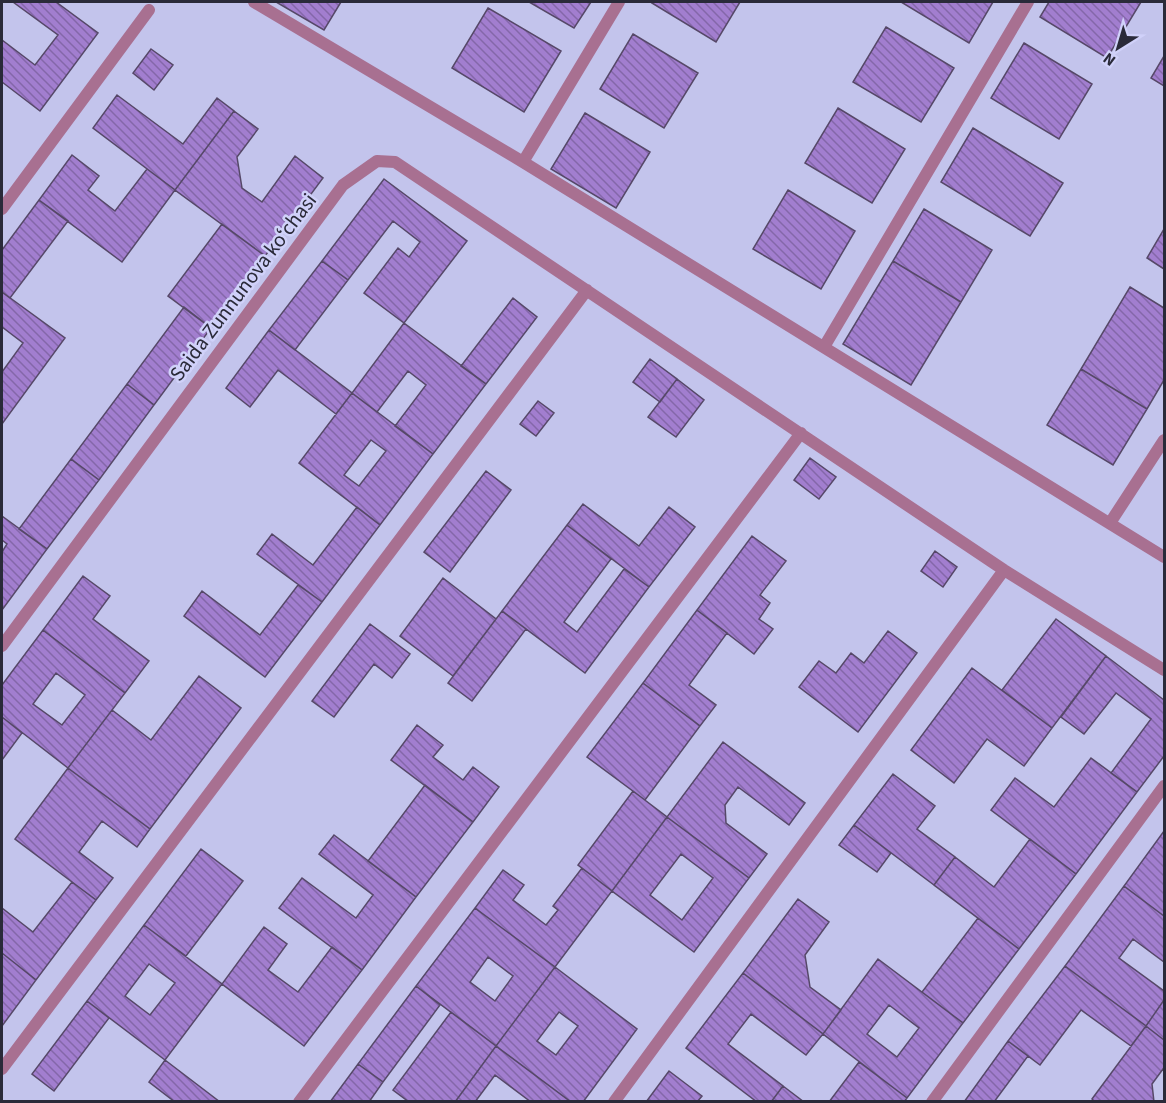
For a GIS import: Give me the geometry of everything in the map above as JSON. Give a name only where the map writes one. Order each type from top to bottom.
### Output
[{"type":"street","points":[[254,2],[523,162],[1164,557]]},
{"type":"street","points":[[523,162],[619,2]]},
{"type":"street","points":[[824,346],[1028,2]]},
{"type":"street","points":[[2,209],[149,10]]},
{"type":"street","name":"Saida Zunnunova koʻchasi","points":[[2,646],[343,185],[377,160],[395,162],[1004,570],[1164,670]]},
{"type":"street","points":[[2,1069],[587,290]]},
{"type":"street","points":[[299,1101],[801,434]]},
{"type":"street","points":[[1110,523],[1164,440]]},
{"type":"street","points":[[614,1101],[1004,570]]},
{"type":"street","points":[[932,1101],[1164,786]]},
{"type":"building","points":[[13,2],[56,2],[98,33],[40,111],[2,82],[2,40],[35,65],[58,35]]},
{"type":"building","points":[[276,2],[341,2],[324,30]]},
{"type":"building","points":[[529,2],[591,2],[574,28]]},
{"type":"building","points":[[653,2],[740,2],[716,42]]},
{"type":"building","points":[[901,2],[993,2],[969,43]]},
{"type":"building","points":[[1049,2],[1141,2],[1107,58],[1040,17]]},
{"type":"building","points":[[488,8],[561,51],[524,112],[452,68]]},
{"type":"building","points":[[886,27],[954,68],[921,122],[853,82]]},
{"type":"building","points":[[633,34],[698,73],[664,128],[600,89]]},
{"type":"building","points":[[1024,43],[1092,84],[1059,139],[991,98]]},
{"type":"building","points":[[151,49],[173,65],[154,90],[133,73]]},
{"type":"building","points":[[1164,56],[1164,86],[1151,78]]},
{"type":"building","points":[[117,95],[183,144],[217,98],[234,111],[175,190],[93,128]]},
{"type":"building","points":[[838,108],[905,149],[872,203],[805,163]]},
{"type":"building","points":[[234,111],[258,129],[237,157],[242,188],[262,202],[295,156],[323,178],[265,256],[175,190]]},
{"type":"building","points":[[585,113],[650,152],[616,208],[551,169]]},
{"type":"building","points":[[973,128],[1063,183],[1030,236],[941,182]]},
{"type":"building","points":[[72,155],[99,176],[88,190],[115,211],[147,169],[175,190],[122,262],[39,200]]},
{"type":"building","points":[[384,179],[467,241],[404,323],[364,293],[398,248],[409,257],[420,242],[393,221],[348,280],[322,261]]},
{"type":"building","points":[[788,190],[855,231],[821,289],[753,249]]},
{"type":"building","points":[[39,200],[68,221],[10,298],[2,292],[2,250]]},
{"type":"building","points":[[924,209],[992,250],[961,302],[893,261]]},
{"type":"building","points":[[222,224],[265,256],[211,328],[168,296]]},
{"type":"building","points":[[1164,229],[1164,269],[1147,258]]},
{"type":"building","points":[[322,261],[348,280],[295,350],[269,330]]},
{"type":"building","points":[[893,261],[961,302],[911,385],[843,344]]},
{"type":"building","points":[[1130,287],[1164,308],[1164,380],[1147,409],[1081,369]]},
{"type":"building","points":[[2,292],[65,338],[2,424],[2,372],[23,343],[2,327]]},
{"type":"building","points":[[513,298],[537,317],[486,384],[461,366]]},
{"type":"building","points":[[184,307],[211,328],[154,405],[127,384]]},
{"type":"building","points":[[404,323],[486,384],[433,454],[395,426],[426,385],[408,371],[377,412],[352,393]]},
{"type":"building","points":[[269,330],[352,393],[336,414],[278,370],[250,407],[226,388]]},
{"type":"building","points":[[650,359],[677,379],[660,402],[633,382]]},
{"type":"building","points":[[1081,369],[1147,409],[1113,465],[1047,425]]},
{"type":"building","points":[[677,379],[704,400],[676,437],[648,417]]},
{"type":"building","points":[[127,384],[154,405],[99,480],[71,459]]},
{"type":"building","points":[[352,393],[433,454],[380,525],[299,463]],"holes":[[[371,440],[386,451],[359,486],[344,475]]]},
{"type":"building","points":[[538,401],[554,413],[536,436],[520,424]]},
{"type":"building","points":[[810,458],[836,477],[819,499],[794,480]]},
{"type":"building","points":[[71,459],[99,480],[47,549],[19,529]]},
{"type":"building","points":[[486,471],[511,490],[450,572],[424,552]]},
{"type":"building","points":[[583,504],[639,546],[669,507],[695,527],[649,587],[567,525]]},
{"type":"building","points":[[357,507],[380,525],[322,602],[257,554],[272,534],[313,565]]},
{"type":"building","points":[[2,516],[47,549],[2,610],[2,552],[7,544],[2,540]]},
{"type":"building","points":[[567,525],[611,559],[564,622],[577,632],[624,569],[649,587],[585,673],[502,611]]},
{"type":"building","points":[[752,536],[786,561],[760,595],[770,603],[759,619],[773,629],[754,654],[697,610]]},
{"type":"building","points":[[935,551],[957,567],[943,587],[921,571]]},
{"type":"building","points":[[83,576],[110,596],[93,619],[149,661],[125,693],[43,630]]},
{"type":"building","points":[[443,578],[496,619],[453,676],[400,636]]},
{"type":"building","points":[[298,585],[322,602],[265,677],[184,616],[202,591],[260,635]]},
{"type":"building","points":[[697,610],[727,633],[689,685],[716,705],[700,726],[643,683]]},
{"type":"building","points":[[502,611],[526,629],[472,701],[448,683]]},
{"type":"building","points":[[1056,619],[1106,656],[1052,728],[1002,690]]},
{"type":"building","points":[[370,624],[410,654],[392,678],[374,664],[334,717],[312,701]]},
{"type":"building","points":[[43,630],[125,693],[68,768],[2,717],[2,685]],"holes":[[[56,673],[85,695],[62,725],[33,704]]]},
{"type":"building","points":[[888,631],[917,653],[858,732],[799,687],[819,661],[836,673],[851,653],[864,663]]},
{"type":"building","points":[[1106,656],[1164,700],[1164,756],[1137,792],[1111,773],[1151,719],[1116,693],[1084,734],[1061,717]]},
{"type":"building","points":[[972,668],[1052,728],[1024,766],[987,739],[954,783],[911,750]]},
{"type":"building","points":[[199,676],[241,708],[150,829],[68,768],[112,710],[151,740]]},
{"type":"building","points":[[643,683],[700,726],[645,800],[587,757]]},
{"type":"building","points":[[2,717],[22,733],[2,760]]},
{"type":"building","points":[[417,725],[443,745],[433,757],[463,780],[473,767],[499,787],[473,822],[391,760]]},
{"type":"building","points":[[723,742],[805,803],[789,825],[738,787],[725,805],[726,823],[767,854],[749,878],[667,817]]},
{"type":"building","points":[[1091,758],[1137,792],[1076,874],[991,810],[1015,778],[1054,807]]},
{"type":"building","points":[[68,768],[150,829],[137,847],[102,821],[79,852],[113,878],[96,900],[15,839]]},
{"type":"building","points":[[893,774],[935,806],[917,829],[955,857],[934,885],[854,825]]},
{"type":"building","points":[[425,785],[473,822],[416,897],[368,861]]},
{"type":"building","points":[[633,791],[667,817],[612,891],[578,865]]},
{"type":"building","points":[[667,817],[749,878],[694,952],[612,891]],"holes":[[[681,854],[713,878],[682,920],[650,895]]]},
{"type":"building","points":[[854,825],[891,853],[877,872],[839,845]]},
{"type":"building","points":[[1164,831],[1164,916],[1124,886]]},
{"type":"building","points":[[334,835],[416,897],[362,970],[279,908],[302,878],[356,918],[373,895],[319,854]]},
{"type":"building","points":[[1030,839],[1076,874],[1019,949],[934,885],[955,857],[994,887]]},
{"type":"building","points":[[201,849],[243,881],[186,956],[144,925]]},
{"type":"building","points":[[582,868],[612,891],[555,967],[475,908],[503,870],[524,885],[513,900],[546,925],[558,910],[553,906]]},
{"type":"building","points":[[72,882],[96,900],[36,980],[2,953],[2,908],[33,932]]},
{"type":"building","points":[[1124,886],[1164,916],[1164,962],[1133,939],[1119,958],[1164,991],[1164,1000],[1146,1026],[1065,966]]},
{"type":"building","points":[[798,899],[829,922],[805,955],[810,987],[841,1010],[823,1034],[743,973]]},
{"type":"building","points":[[475,908],[555,967],[496,1046],[416,986]],"holes":[[[488,957],[513,976],[495,1001],[470,982]]]},
{"type":"building","points":[[978,918],[1019,949],[963,1023],[922,992]]},
{"type":"building","points":[[144,925],[222,984],[165,1060],[87,1001]],"holes":[[[149,964],[175,983],[150,1015],[125,996]]]},
{"type":"building","points":[[264,927],[287,944],[268,970],[298,992],[332,947],[362,970],[304,1046],[222,984]]},
{"type":"building","points":[[2,953],[36,980],[2,1026]]},
{"type":"building","points":[[878,959],[963,1023],[907,1098],[823,1034]],"holes":[[[889,1005],[919,1028],[897,1057],[867,1034]]]},
{"type":"building","points":[[1065,966],[1146,1026],[1131,1046],[1081,1010],[1040,1065],[1008,1041]]},
{"type":"building","points":[[555,967],[637,1029],[583,1102],[571,1102],[496,1046]],"holes":[[[559,1012],[578,1026],[556,1055],[537,1041]]]},
{"type":"building","points":[[743,973],[823,1034],[806,1055],[751,1014],[728,1044],[783,1086],[771,1102],[757,1102],[686,1048]]},
{"type":"building","points":[[416,986],[440,1005],[383,1082],[358,1064]]},
{"type":"building","points":[[1164,1000],[1164,1040],[1146,1026]]},
{"type":"building","points":[[87,1001],[109,1018],[54,1091],[32,1074]]},
{"type":"building","points":[[451,1012],[496,1046],[455,1102],[409,1102],[393,1090]]},
{"type":"building","points":[[1146,1026],[1164,1040],[1164,1070],[1152,1084],[1154,1102],[1095,1102],[1092,1099]]},
{"type":"building","points":[[1008,1041],[1028,1056],[994,1102],[964,1102]]},
{"type":"building","points":[[496,1046],[571,1102],[531,1102],[495,1075],[475,1102],[455,1102]]},
{"type":"building","points":[[165,1060],[220,1102],[175,1102],[149,1082]]},
{"type":"building","points":[[859,1062],[907,1098],[904,1102],[829,1102]]},
{"type":"building","points":[[358,1064],[383,1082],[369,1102],[330,1102]]},
{"type":"building","points":[[669,1071],[702,1096],[697,1102],[646,1102]]},
{"type":"building","points":[[783,1086],[804,1102],[771,1102]]}]
